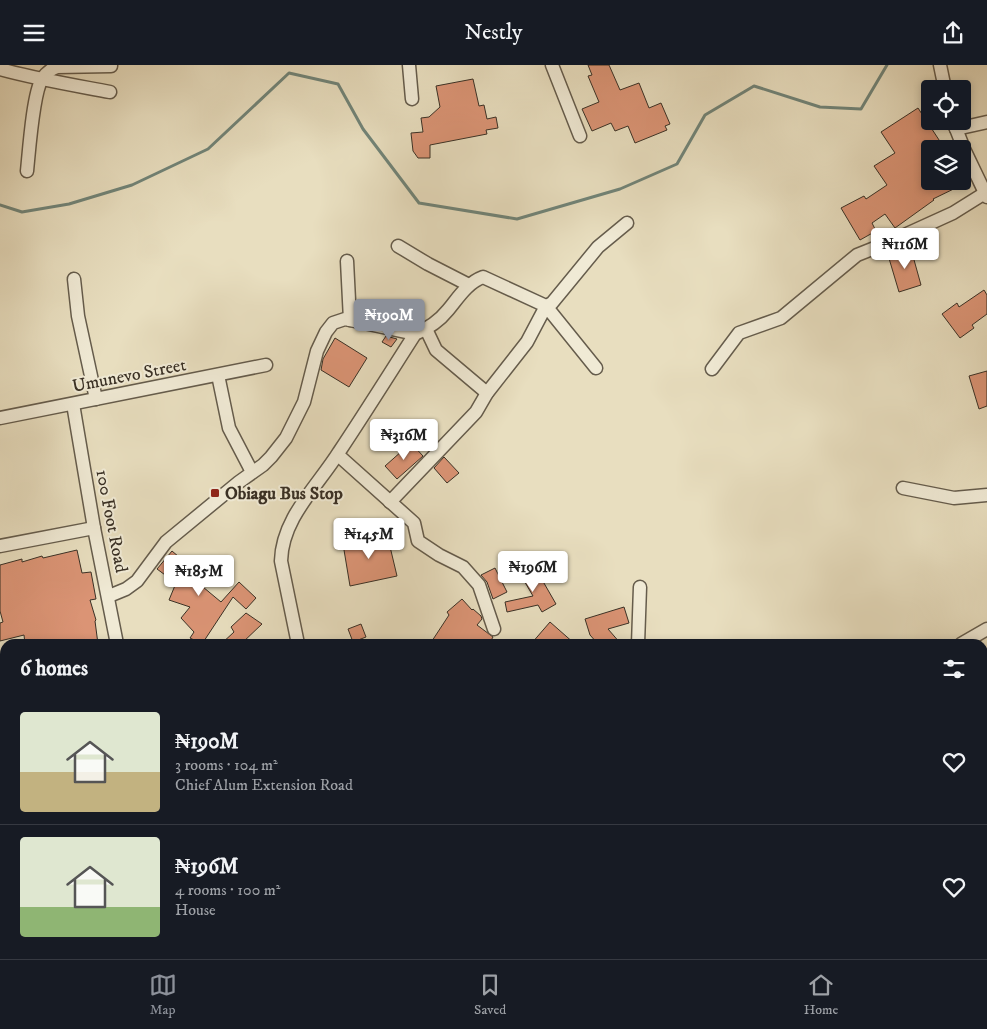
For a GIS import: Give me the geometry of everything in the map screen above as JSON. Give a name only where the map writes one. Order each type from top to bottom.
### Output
[{"type":"street","points":[[409,65],[412,99]]},
{"type":"street","points":[[552,65],[580,136]]},
{"type":"street","points":[[940,65],[943,80]]},
{"type":"street","points":[[27,171],[37,94],[41,80],[51,69],[57,67],[111,66]]},
{"type":"street","points":[[0,69],[41,80],[57,81],[110,92]]},
{"type":"street","points":[[971,124],[987,122]]},
{"type":"street","points":[[712,369],[739,333],[781,318],[857,255],[953,213],[986,195],[957,130]]},
{"type":"street","points":[[390,502],[476,412],[487,393],[527,342],[546,306],[552,303],[598,247],[627,223]]},
{"type":"street","points":[[398,246],[469,285]]},
{"type":"street","points":[[347,261],[350,320]]},
{"type":"street","points":[[297,639],[284,577],[281,549],[297,511],[338,455],[421,331],[447,312],[469,285],[483,277],[488,278],[546,306],[596,368]]},
{"type":"street","points":[[74,279],[78,315],[96,399]]},
{"type":"street","points":[[108,596],[132,586],[166,542],[263,465],[289,432],[304,402],[317,351],[326,332],[333,323],[345,319],[421,331],[436,350],[487,393]]},
{"type":"street","name":"Umunevo Street","points":[[0,418],[266,365]]},
{"type":"street","points":[[218,375],[229,427],[252,472]]},
{"type":"street","name":"100 Foot Road","points":[[73,403],[94,528],[117,639]]},
{"type":"street","points":[[338,455],[414,523],[418,541],[462,567],[479,585],[494,629]]},
{"type":"street","points":[[903,488],[954,499],[987,495]]},
{"type":"street","points":[[0,546],[94,528]]},
{"type":"street","points":[[638,639],[640,587]]},
{"type":"street","points":[[969,639],[987,629]]},
{"type":"building","points":[[588,65],[609,65],[620,90],[639,83],[649,108],[661,103],[670,124],[665,126],[667,130],[635,143],[628,126],[615,131],[611,123],[592,131],[582,109],[599,102],[588,76],[592,75]]},
{"type":"building","points":[[473,79],[479,106],[484,105],[487,119],[496,117],[498,128],[486,130],[487,134],[430,145],[430,158],[418,158],[413,151],[411,133],[423,132],[421,118],[429,117],[440,107],[436,86]]},
{"type":"building","points":[[918,108],[921,113],[921,130],[932,130],[939,140],[921,140],[921,190],[952,190],[933,199],[895,228],[885,214],[872,223],[876,231],[860,240],[841,208],[864,196],[866,199],[887,185],[874,166],[895,153],[881,132]]},
{"type":"building","points":[[911,249],[921,285],[899,292],[888,255]]},
{"type":"building","points":[[984,290],[987,295],[987,314],[972,325],[974,328],[960,338],[942,314],[957,303],[959,307]]},
{"type":"building","points":[[386,336],[397,339],[391,347],[382,342]]},
{"type":"building","points":[[335,338],[367,358],[349,387],[321,370],[323,359]]},
{"type":"building","points":[[987,371],[987,406],[979,409],[969,376]]},
{"type":"building","points":[[411,443],[423,456],[397,479],[385,466]]},
{"type":"building","points":[[444,457],[459,473],[447,483],[434,468]]},
{"type":"building","points":[[387,534],[397,576],[350,586],[343,544]]},
{"type":"building","points":[[77,550],[82,573],[91,572],[96,599],[90,600],[96,620],[97,639],[24,639],[24,635],[0,639],[0,623],[3,622],[0,611],[0,565],[22,559],[22,562],[42,556],[43,558]]},
{"type":"building","points":[[172,551],[193,569],[209,579],[203,587],[221,602],[239,582],[256,598],[246,609],[233,597],[205,639],[192,639],[190,638],[194,632],[181,618],[190,607],[169,600],[176,583],[157,569]]},
{"type":"building","points":[[533,564],[556,604],[542,612],[538,605],[507,612],[505,602],[533,596],[519,572]]},
{"type":"building","points":[[495,568],[507,592],[493,599],[487,582],[481,575]]},
{"type":"building","points":[[462,599],[472,610],[481,616],[482,619],[477,625],[493,637],[492,639],[433,639],[449,615],[447,612]]},
{"type":"building","points":[[624,607],[629,623],[608,629],[617,639],[594,639],[590,635],[585,619]]},
{"type":"building","points":[[246,613],[262,624],[246,639],[226,639],[234,632],[231,627]]},
{"type":"building","points":[[550,622],[569,639],[535,639]]},
{"type":"building","points":[[361,624],[366,637],[352,639],[348,629]]},
{"type":"waterway","points":[[0,205],[22,212],[69,204],[132,185],[208,149],[289,73],[338,84],[363,129],[419,203],[517,219],[620,189],[677,164],[705,115],[754,86],[820,107],[861,109],[887,65]]},
{"type":"place","name":"Obiagu Bus Stop","points":[[215,493]]}]
